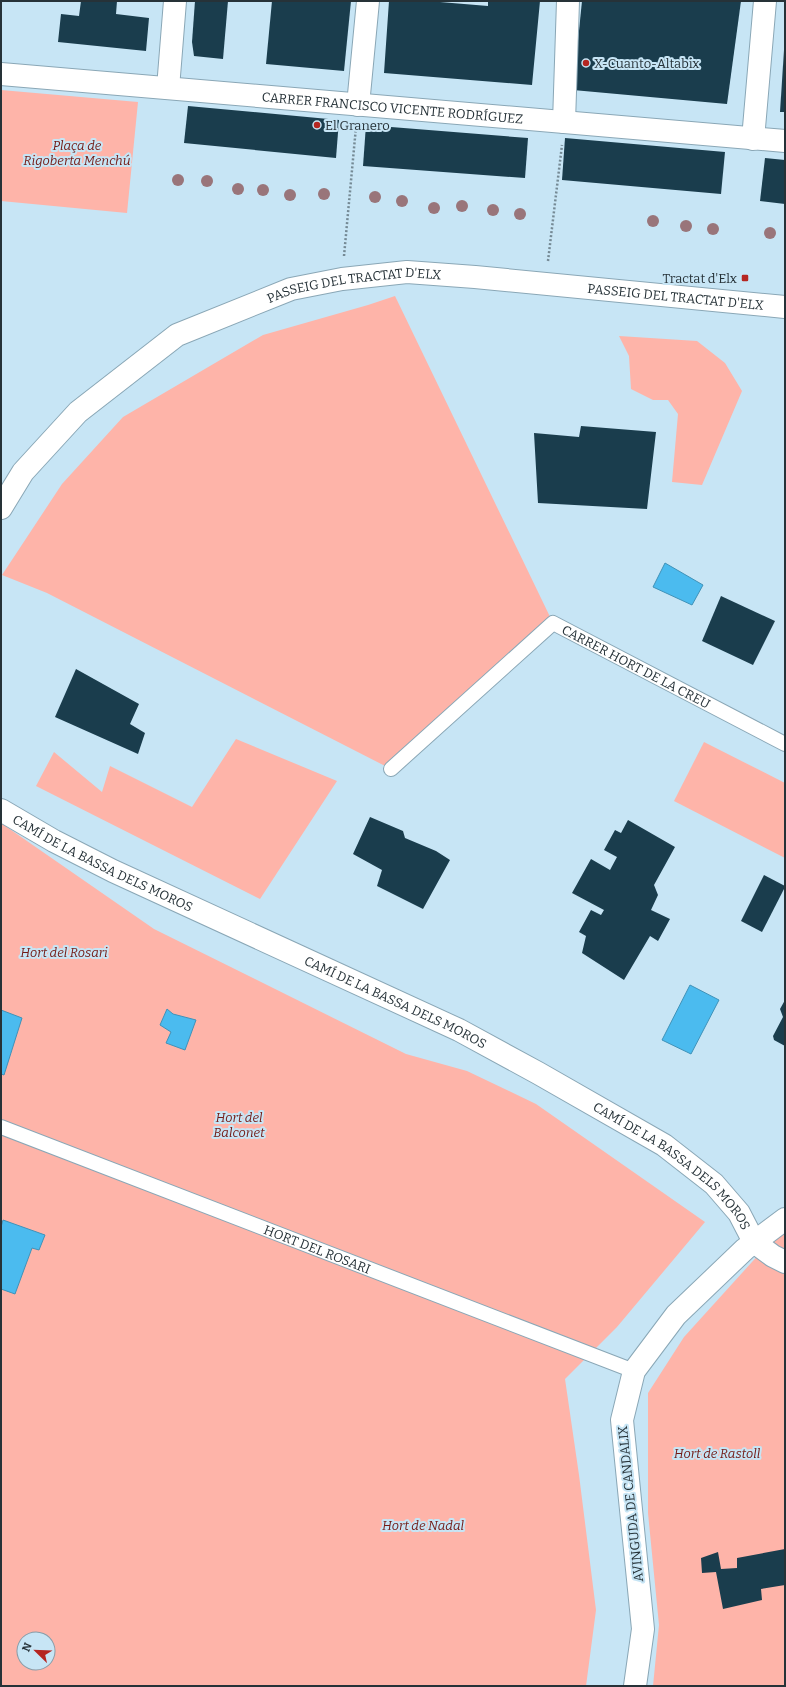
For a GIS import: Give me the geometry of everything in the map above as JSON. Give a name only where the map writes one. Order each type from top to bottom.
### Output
[{"type":"street","points":[[168,88],[175,1]]},
{"type":"street","points":[[358,105],[368,1]]},
{"type":"street","points":[[564,122],[568,1]]},
{"type":"street","points":[[753,139],[765,1]]},
{"type":"street","name":"CARRER FRANCISCO VICENTE RODRÍGUEZ","points":[[1,74],[785,142]]},
{"type":"street","name":"PASSEIG DEL TRACTAT D'ELX","points":[[1,508],[23,472],[78,412],[177,335],[291,289],[342,279],[407,272],[785,307]]},
{"type":"street","name":"CAMÍ DE LA BASSA DELS MOROS","points":[[1,810],[54,841],[113,871],[459,1030],[611,1114],[664,1145],[714,1184],[739,1213],[754,1242]]},
{"type":"street","name":"AVINGUDA DE CANDALIX","points":[[635,1686],[643,1629],[622,1420],[634,1371],[676,1315],[745,1249],[785,1219]]},
{"type":"street","points":[[754,1242],[773,1256],[785,1262]]},
{"type":"lane","name":"CARRER HORT DE LA CREU","points":[[391,769],[553,624],[785,744]]},
{"type":"lane","name":"HORT DEL ROSARI","points":[[1,1127],[634,1371]]},
{"type":"path","points":[[342,279],[358,105]]},
{"type":"path","points":[[545,284],[564,122]]},
{"type":"green space","name":"Plaça de Rigoberta Menchú","points":[[1,90],[138,102],[127,213],[1,201]]},
{"type":"green space","points":[[395,296],[553,623],[391,769],[47,593],[2,575],[62,484],[123,417],[263,335]]},
{"type":"green space","points":[[619,336],[697,341],[725,363],[742,391],[702,485],[672,482],[678,414],[668,400],[653,400],[631,389],[629,356]]},
{"type":"green space","points":[[236,739],[337,781],[260,899],[36,786],[54,752],[102,792],[110,766],[192,807]]},
{"type":"green space","points":[[704,742],[785,783],[785,858],[674,801]]},
{"type":"green space","points":[[1,823],[154,929],[406,1054],[467,1071],[536,1104],[705,1222],[617,1327],[565,1379],[596,1610],[586,1686],[1,1686]]},
{"type":"green space","name":"Hort de Rastoll","points":[[785,1231],[785,1686],[653,1686],[659,1625],[648,1513],[648,1393],[684,1337],[771,1241]]},
{"type":"water","points":[[665,563],[703,585],[692,605],[653,587]]},
{"type":"water","points":[[690,985],[719,1000],[691,1054],[662,1040]]},
{"type":"water","points":[[167,1009],[173,1014],[196,1020],[185,1050],[166,1043],[171,1032],[160,1025]]},
{"type":"water","points":[[1,1010],[22,1018],[4,1075],[1,1074]]},
{"type":"water","points":[[3,1220],[45,1235],[39,1250],[32,1248],[15,1294],[1,1289],[1,1227]]},
{"type":"building","points":[[81,1],[117,1],[116,14],[149,18],[146,51],[58,42],[61,14],[79,16]]},
{"type":"building","points":[[195,1],[228,1],[223,59],[194,56],[192,42]]},
{"type":"building","points":[[272,1],[351,1],[344,71],[266,64]]},
{"type":"building","points":[[389,1],[441,1],[440,2],[488,6],[488,1],[540,1],[532,85],[384,73]]},
{"type":"building","points":[[582,1],[741,1],[727,104],[573,90]]},
{"type":"building","points":[[784,50],[785,112],[780,112]]},
{"type":"building","points":[[188,106],[339,120],[336,158],[184,143]]},
{"type":"building","points":[[366,125],[528,138],[525,178],[363,166]]},
{"type":"building","points":[[565,138],[725,152],[721,194],[562,180]]},
{"type":"building","points":[[765,158],[785,160],[785,204],[760,201]]},
{"type":"building","points":[[581,426],[656,432],[647,509],[538,503],[534,433],[579,437]]},
{"type":"building","points":[[721,596],[775,621],[753,665],[702,641]]},
{"type":"building","points":[[76,669],[139,704],[130,724],[145,733],[138,754],[55,717]]},
{"type":"building","points":[[370,817],[403,831],[405,838],[436,851],[450,860],[423,909],[377,886],[382,870],[353,854]]},
{"type":"building","points":[[628,820],[675,847],[654,885],[658,895],[651,910],[670,919],[658,941],[650,936],[624,980],[582,953],[586,936],[579,932],[591,910],[601,915],[604,910],[572,893],[591,859],[610,870],[617,857],[604,850],[615,830],[621,833]]},
{"type":"building","points":[[764,875],[785,887],[762,932],[741,921]]},
{"type":"building","points":[[785,1000],[785,1046],[774,1040],[773,1036],[783,1017],[780,1009]]},
{"type":"building","points":[[785,1549],[785,1585],[761,1589],[762,1600],[723,1609],[716,1572],[702,1573],[701,1558],[718,1552],[721,1569],[737,1568],[737,1558]]},
{"type":"place","name":"X-Cuanto-Altabix","points":[[586,63]]},
{"type":"place","name":"El Granero","points":[[317,125]]},
{"type":"place","name":"Tractat d'Elx","points":[[745,278]]},
{"type":"park label","name":"Hort del Rosari","points":[[64,952]]},
{"type":"park label","name":"Hort del Balconet","points":[[239,1124]]},
{"type":"park label","name":"Hort de Nadal","points":[[423,1525]]}]
